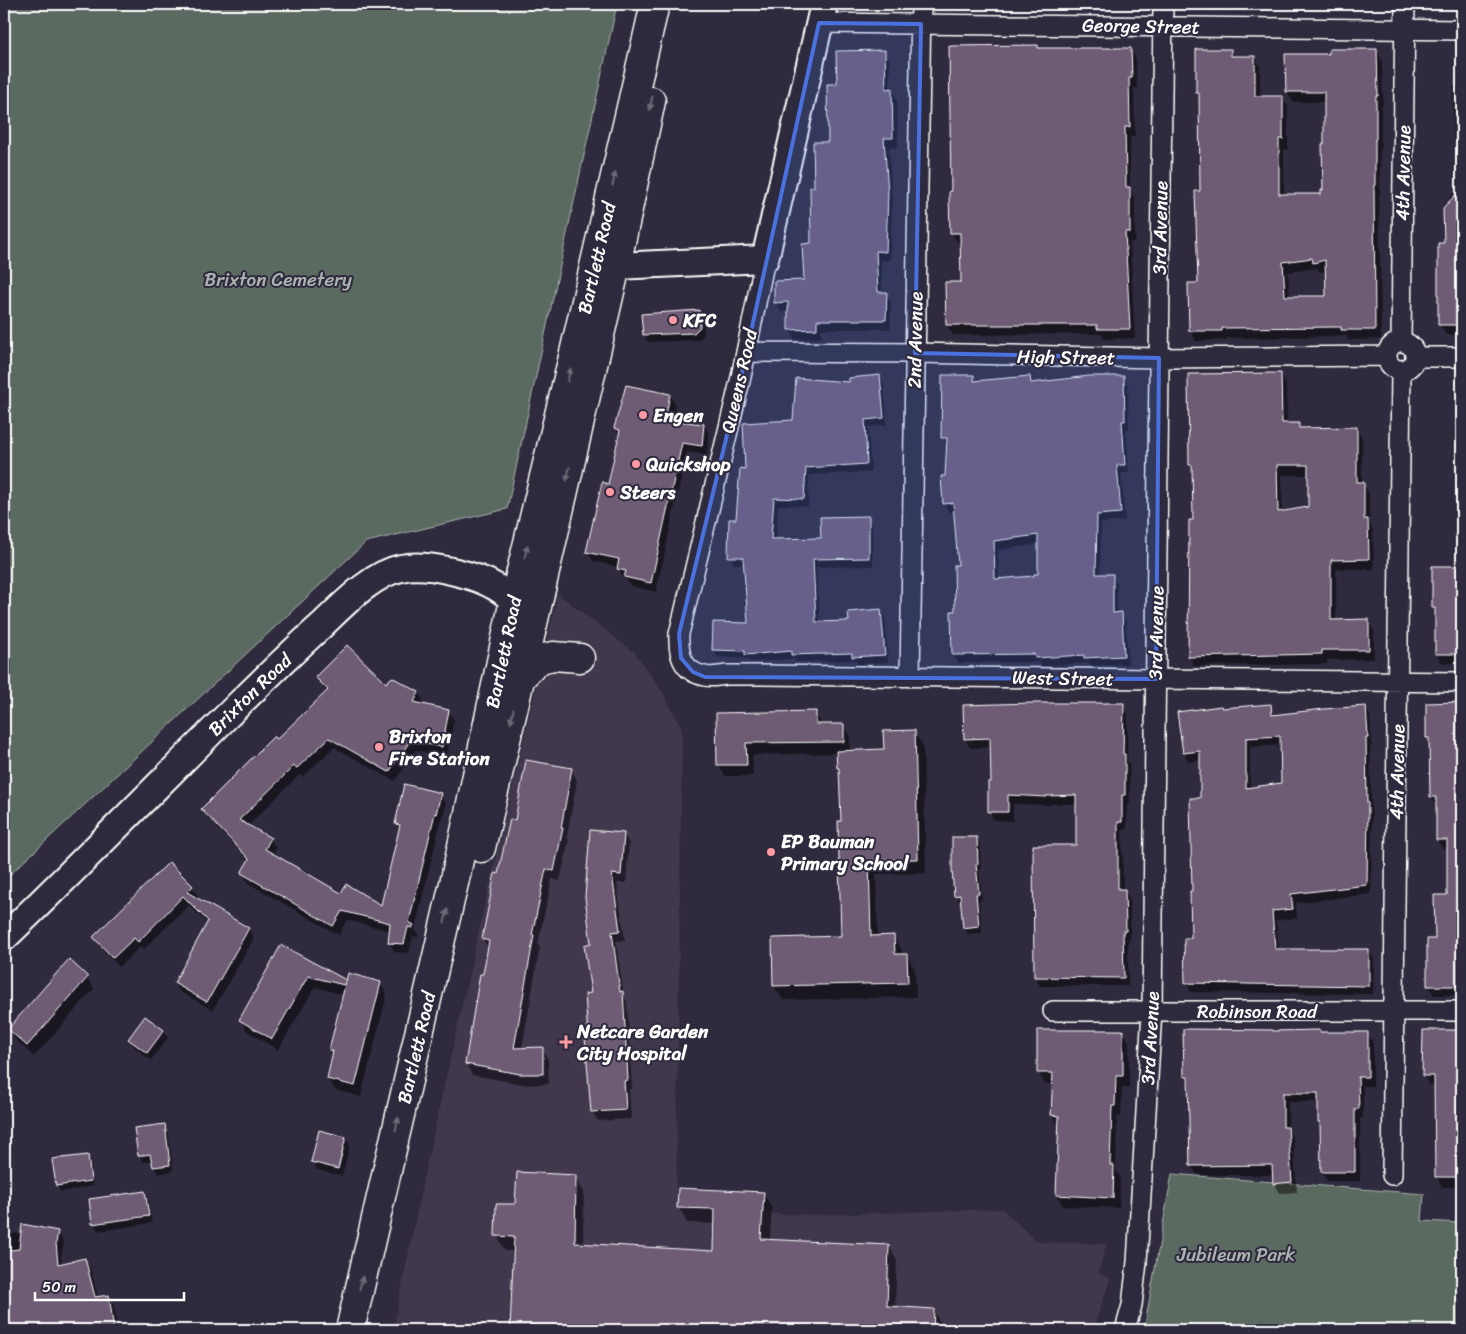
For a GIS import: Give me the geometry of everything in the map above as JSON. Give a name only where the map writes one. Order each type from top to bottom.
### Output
[{"type":"main road","name":"Bartlett Road","points":[[368,1330],[535,618],[606,263],[655,4]]},
{"type":"main road","name":"Bartlett Road","points":[[350,1330],[455,879],[514,600],[562,404],[606,263],[672,4]]},
{"type":"main road","name":"Queens Road","points":[[765,259],[822,14]]},
{"type":"main road","points":[[606,263],[765,259]]},
{"type":"main road","name":"Brixton Road","points":[[4,938],[283,660],[347,602],[388,572],[402,567],[435,568],[483,580],[498,588],[535,618]]},
{"type":"main road","points":[[520,678],[540,659],[554,656],[580,658]]},
{"type":"street","name":"2nd Avenue","points":[[910,677],[921,4]]},
{"type":"street","name":"3rd Avenue","points":[[1125,1330],[1132,1305],[1137,1262],[1152,1011],[1163,4]]},
{"type":"street","name":"4th Avenue","points":[[1401,342],[1405,4]]},
{"type":"street","name":"George Street","points":[[822,14],[921,24],[1462,30]]},
{"type":"street","name":"Queens Road","points":[[678,648],[679,634],[746,352],[765,259]]},
{"type":"street","points":[[1401,342],[1411,346],[1415,357],[1414,362],[1410,366],[1401,370],[1391,366],[1387,356],[1391,346],[1401,342]]},
{"type":"street","name":"High Street","points":[[746,352],[1159,358],[1387,356]]},
{"type":"street","points":[[1415,357],[1462,357]]},
{"type":"street","name":"4th Avenue","points":[[1392,1175],[1401,370]]},
{"type":"street","name":"West Street","points":[[678,648],[686,666],[693,672],[705,676],[1462,682]]},
{"type":"street","name":"Robinson Road","points":[[1053,1012],[1462,1011]]},
{"type":"highlighted area","points":[[819,23],[921,24],[915,353],[1159,358],[1156,679],[705,677],[693,672],[681,658],[679,634],[741,377]]},
{"type":"shaded area","name":"Netcare Garden City Hospital","points":[[558,594],[635,653],[662,691],[682,728],[676,1200],[679,1204],[686,1206],[745,1213],[818,1215],[1002,1209],[1040,1242],[1107,1244],[1098,1272],[1110,1279],[1093,1330],[393,1330],[424,1176],[484,908]]},
{"type":"green space","name":"Brixton Cemetery","points":[[4,4],[617,4],[507,509],[366,542],[4,880]]},
{"type":"green space","name":"Jubileum Park","points":[[1172,1174],[1424,1194],[1422,1221],[1462,1223],[1462,1330],[1144,1330]]},
{"type":"building","points":[[1038,45],[1038,48],[1131,48],[1132,78],[1129,78],[1130,127],[1125,127],[1126,187],[1130,187],[1130,232],[1125,232],[1130,329],[1097,329],[1097,325],[946,325],[945,282],[961,282],[960,233],[950,233],[949,46]]},
{"type":"building","points":[[1196,49],[1231,49],[1231,56],[1255,56],[1255,96],[1283,96],[1283,139],[1279,139],[1279,194],[1321,194],[1321,190],[1323,190],[1324,92],[1286,92],[1285,54],[1329,54],[1329,49],[1377,49],[1378,96],[1376,96],[1374,185],[1375,330],[1341,330],[1341,327],[1222,328],[1222,331],[1189,331],[1188,283],[1198,283],[1195,191],[1200,191],[1199,93],[1196,93]],"holes":[[[1312,258],[1313,263],[1325,260],[1326,296],[1285,296],[1283,262]]]},
{"type":"building","points":[[885,50],[886,89],[892,88],[893,138],[884,138],[888,192],[886,252],[876,251],[878,292],[887,292],[886,320],[817,320],[817,329],[788,330],[788,302],[774,303],[774,281],[804,280],[802,244],[811,243],[810,187],[814,187],[813,142],[828,142],[827,84],[837,84],[836,51]]},
{"type":"building","points":[[1462,188],[1462,325],[1438,325],[1438,243],[1444,243],[1443,208]]},
{"type":"building","points":[[699,310],[700,327],[694,333],[643,335],[641,314]]},
{"type":"building","points":[[1281,373],[1282,423],[1299,423],[1299,428],[1357,427],[1357,482],[1364,482],[1364,519],[1368,519],[1369,559],[1331,560],[1331,620],[1369,619],[1369,650],[1322,650],[1322,654],[1188,657],[1189,520],[1193,520],[1192,465],[1189,465],[1188,374]],"holes":[[[1277,465],[1308,465],[1308,507],[1278,512]]]},
{"type":"building","points":[[880,375],[884,418],[865,420],[867,464],[806,468],[804,499],[774,498],[771,539],[821,538],[820,517],[869,516],[869,558],[813,559],[816,622],[849,621],[848,612],[881,609],[885,655],[852,657],[852,653],[791,655],[791,651],[745,655],[745,651],[712,650],[713,622],[748,623],[743,557],[728,557],[729,519],[736,519],[740,468],[745,469],[743,423],[793,420],[796,378],[849,382],[849,378]]},
{"type":"building","points":[[942,375],[974,375],[974,381],[1030,376],[1031,383],[1089,376],[1124,376],[1125,421],[1122,421],[1125,465],[1117,465],[1121,513],[1097,515],[1096,574],[1113,574],[1113,613],[1122,612],[1124,656],[1084,658],[1084,655],[1035,658],[1034,654],[952,655],[951,611],[955,611],[954,565],[958,565],[953,503],[943,504],[941,476],[945,476],[947,438],[941,438]],"holes":[[[1038,535],[1038,574],[1034,574],[1034,576],[995,579],[994,541]]]},
{"type":"building","points":[[626,385],[670,394],[665,420],[704,424],[702,446],[682,443],[651,583],[624,577],[626,571],[617,569],[619,559],[586,552],[602,482],[608,484],[620,430],[614,428]]},
{"type":"building","points":[[1432,566],[1462,566],[1462,654],[1435,654],[1435,608],[1432,608]]},
{"type":"building","points":[[347,645],[386,683],[392,677],[419,692],[414,702],[449,710],[442,747],[410,741],[389,772],[329,738],[297,768],[294,766],[239,820],[271,838],[265,849],[341,893],[346,884],[381,905],[400,825],[395,824],[404,784],[441,793],[409,922],[414,925],[412,928],[408,927],[404,944],[388,943],[390,923],[342,911],[333,926],[241,873],[249,859],[201,809],[274,736],[277,739],[328,690],[315,677]]},
{"type":"building","points":[[1462,702],[1462,986],[1427,986],[1427,939],[1435,939],[1434,895],[1447,895],[1447,840],[1436,840],[1436,797],[1430,797],[1429,738],[1426,738],[1426,703]]},
{"type":"building","points":[[1124,703],[1123,754],[1125,754],[1125,795],[1122,795],[1122,822],[1118,822],[1118,889],[1125,889],[1126,931],[1123,931],[1124,978],[1034,977],[1033,845],[1076,845],[1076,795],[1046,797],[1008,795],[1008,812],[988,812],[988,782],[991,782],[990,738],[964,739],[963,705]]},
{"type":"building","points":[[1271,704],[1272,715],[1366,706],[1368,738],[1366,738],[1368,803],[1367,885],[1291,894],[1293,909],[1272,911],[1275,949],[1369,949],[1369,986],[1185,983],[1184,938],[1191,938],[1190,798],[1200,798],[1200,751],[1183,753],[1177,712],[1221,706],[1222,708]],"holes":[[[1280,736],[1281,783],[1246,788],[1246,738]]]},
{"type":"building","points":[[816,711],[816,724],[844,724],[844,742],[746,743],[747,765],[717,765],[716,713]]},
{"type":"building","points":[[915,730],[918,859],[869,860],[871,936],[894,935],[895,954],[907,954],[908,983],[773,986],[772,938],[841,936],[838,821],[841,821],[839,768],[837,768],[836,751],[884,749],[883,731]]},
{"type":"building","points":[[526,760],[572,768],[554,871],[546,869],[532,935],[534,935],[514,1048],[543,1047],[543,1074],[520,1074],[465,1064],[480,974],[483,974],[489,941],[482,939],[495,873],[498,874],[510,819],[515,820]]},
{"type":"building","points":[[590,830],[624,833],[621,875],[612,874],[620,931],[612,932],[620,992],[623,991],[628,1080],[624,1081],[626,1110],[591,1112],[585,1037],[588,1037],[585,994],[591,993],[584,945],[591,943],[585,897]]},
{"type":"building","points":[[952,837],[977,837],[978,864],[976,864],[979,894],[976,894],[979,926],[963,928],[960,895],[954,896]]},
{"type":"building","points":[[169,862],[193,886],[187,892],[249,928],[207,1002],[174,983],[208,921],[183,896],[138,942],[134,938],[113,958],[93,937]]},
{"type":"building","points":[[281,945],[346,980],[344,985],[308,976],[272,1039],[239,1020]]},
{"type":"building","points":[[69,959],[88,977],[27,1046],[8,1029]]},
{"type":"building","points":[[348,973],[381,982],[355,1086],[327,1079],[333,1051],[329,1050]]},
{"type":"building","points":[[145,1016],[164,1030],[147,1053],[128,1039]]},
{"type":"building","points":[[1183,1029],[1368,1032],[1368,1077],[1358,1077],[1359,1109],[1355,1109],[1355,1172],[1321,1172],[1318,1093],[1283,1093],[1283,1127],[1288,1127],[1292,1182],[1273,1184],[1272,1165],[1190,1166],[1188,1077],[1184,1077]]},
{"type":"building","points":[[1037,1030],[1123,1030],[1123,1076],[1116,1076],[1115,1106],[1112,1106],[1110,1165],[1114,1165],[1113,1198],[1056,1195],[1059,1116],[1051,1115],[1053,1073],[1037,1073]]},
{"type":"building","points":[[1423,1030],[1462,1030],[1462,1177],[1435,1177],[1434,1076],[1422,1076]]},
{"type":"building","points":[[165,1124],[170,1165],[153,1167],[150,1154],[138,1156],[134,1128]]},
{"type":"building","points":[[319,1130],[346,1137],[338,1169],[311,1162]]},
{"type":"building","points":[[88,1155],[91,1181],[56,1186],[52,1159]]},
{"type":"building","points":[[517,1172],[576,1175],[575,1243],[714,1251],[715,1209],[677,1208],[678,1188],[764,1192],[761,1239],[889,1245],[887,1306],[934,1309],[933,1330],[510,1330],[514,1237],[495,1236],[496,1204],[515,1204]]},
{"type":"building","points":[[145,1191],[149,1216],[92,1224],[89,1199]]},
{"type":"building","points":[[22,1224],[58,1231],[56,1243],[58,1264],[85,1258],[95,1297],[109,1295],[114,1330],[4,1330],[4,1251],[19,1249]]},
{"type":"place","name":"KFC","points":[[673,320]]},
{"type":"place","name":"Engen","points":[[643,415]]},
{"type":"place","name":"Quickshop","points":[[636,464]]},
{"type":"place","name":"Steers","points":[[610,492]]},
{"type":"place","name":"Brixton Fire Station","points":[[379,747]]},
{"type":"place","name":"EP Bauman Primary School","points":[[771,852]]},
{"type":"place","name":"Netcare Garden City Hospital","points":[[566,1042]]}]
